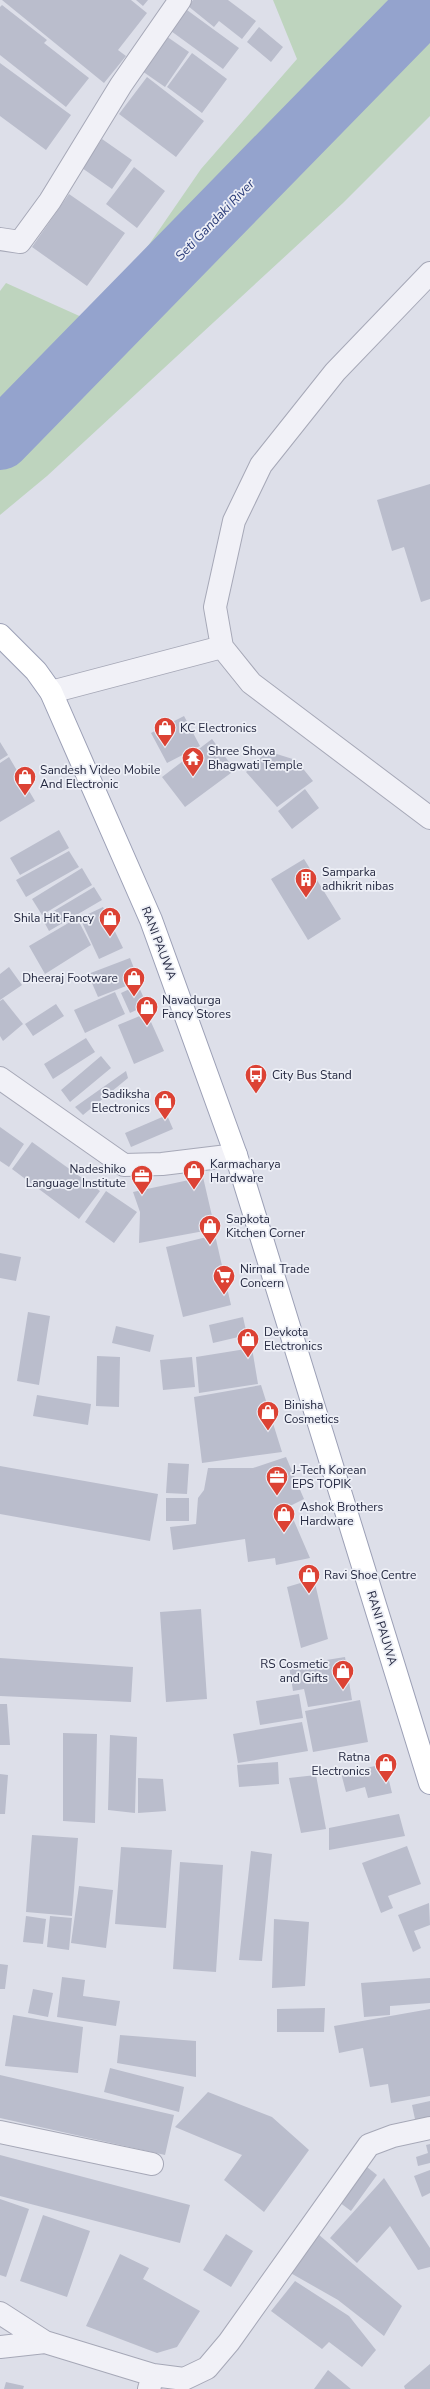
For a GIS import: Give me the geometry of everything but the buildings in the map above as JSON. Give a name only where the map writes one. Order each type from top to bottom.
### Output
[{"type":"main road","name":"RANI PAUWA","points":[[7,642],[36,671],[51,692],[151,920],[236,1155],[430,1783]]},
{"type":"street","points":[[0,239],[20,242],[50,201],[122,85],[180,0]]},
{"type":"street","points":[[430,273],[335,372],[261,465],[234,521],[215,607],[222,647],[251,683],[430,818]]},
{"type":"street","points":[[51,692],[222,647]]},
{"type":"street","points":[[0,1078],[124,1165],[162,1164],[236,1155]]},
{"type":"street","points":[[0,2313],[45,2342],[151,2382],[184,2380],[207,2368],[229,2342],[369,2145],[393,2136],[430,2128]]},
{"type":"street","points":[[0,2132],[152,2164]]},
{"type":"street","points":[[0,2347],[45,2342]]},
{"type":"green space","points":[[273,0],[430,0],[430,116],[343,203],[47,476],[0,515],[0,291],[6,283],[95,323],[201,169],[297,59]]},
{"type":"waterway","name":"Seti Gandaki River","points":[[0,440],[430,0]]},
{"type":"place","name":"KC Electronics","points":[[165,748]]},
{"type":"place","name":"Shree Shova Bhagwati Temple","points":[[193,778]]},
{"type":"place","name":"Sandesh Video Mobile And Electronic","points":[[25,796]]},
{"type":"place","name":"Samparka adhikrit nibas","points":[[306,898]]},
{"type":"place","name":"Shila Hit Fancy","points":[[110,938]]},
{"type":"place","name":"Dheeraj Footware","points":[[134,998]]},
{"type":"place","name":"Navadurga Fancy Stores","points":[[147,1026]]},
{"type":"place","name":"City Bus Stand","points":[[256,1094]]},
{"type":"place","name":"Sadiksha Electronics","points":[[165,1120]]},
{"type":"place","name":"Karmacharya Hardware","points":[[194,1190]]},
{"type":"place","name":"Nadeshiko Language Institute","points":[[142,1196]]},
{"type":"place","name":"Sapkota Kitchen Corner","points":[[210,1246]]},
{"type":"place","name":"Nirmal Trade Concern","points":[[224,1296]]},
{"type":"place","name":"Devkota Electronics","points":[[248,1358]]},
{"type":"place","name":"Binisha Cosmetics","points":[[268,1432]]},
{"type":"place","name":"J-Tech Korean EPS TOPIK","points":[[277,1496]]},
{"type":"place","name":"Ashok Brothers Hardware","points":[[284,1534]]},
{"type":"place","name":"Ravi Shoe Centre","points":[[309,1594]]},
{"type":"place","name":"RS Cosmetic and Gifts","points":[[343,1690]]},
{"type":"place","name":"Ratna Electronics","points":[[386,1784]]}]
